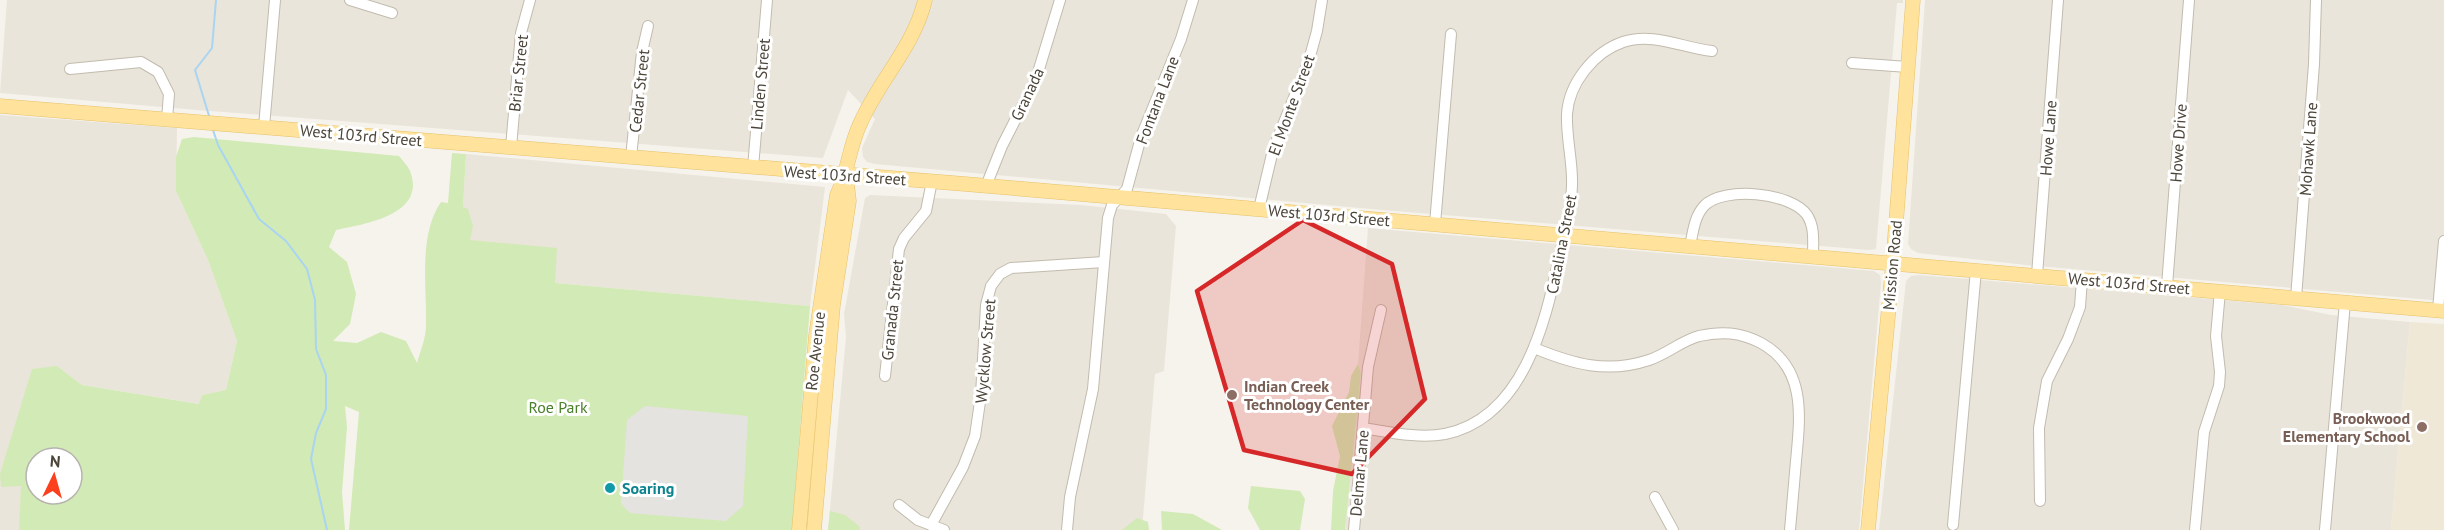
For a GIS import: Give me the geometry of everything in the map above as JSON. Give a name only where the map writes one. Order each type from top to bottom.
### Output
[{"type":"main road","name":"Roe Avenue","points":[[815,523],[833,305],[849,201],[846,176],[850,150],[869,104],[914,35],[925,0]]},
{"type":"main road","name":"Mission Road","points":[[1868,530],[1893,263],[1913,0]]},
{"type":"main road","name":"West 103rd Street","points":[[0,105],[846,176],[932,181],[1328,217],[1813,255],[2441,310]]},
{"type":"main road","name":"Roe Avenue","points":[[799,530],[819,313],[837,195],[846,176]]},
{"type":"main road","points":[[801,512],[815,523]]},
{"type":"street","points":[[264,127],[275,0]]},
{"type":"street","points":[[350,0],[392,13]]},
{"type":"street","name":"Briar Street","points":[[511,147],[521,33],[530,0]]},
{"type":"street","name":"Linden Street","points":[[753,168],[767,0]]},
{"type":"street","name":"Granada","points":[[986,186],[1002,146],[1036,79],[1060,0]]},
{"type":"street","name":"Fontana Lane","points":[[1119,198],[1127,189],[1141,137],[1181,39],[1193,0]]},
{"type":"street","name":"El Monte Street","points":[[1259,209],[1273,150],[1309,60],[1322,0]]},
{"type":"street","name":"Howe Lane","points":[[2037,275],[2058,0]]},
{"type":"street","name":"Howe Drive","points":[[2167,286],[2189,0]]},
{"type":"street","name":"Mohawk Lane","points":[[2296,298],[2314,64],[2316,0]]},
{"type":"street","name":"Cedar Street","points":[[632,157],[642,52],[648,26]]},
{"type":"street","points":[[1435,224],[1451,33]]},
{"type":"street","name":"Catalina Street","points":[[1363,428],[1414,435],[1444,434],[1472,424],[1486,415],[1504,398],[1534,348],[1546,316],[1564,236],[1572,187],[1567,113],[1576,84],[1591,63],[1609,48],[1638,39],[1661,40],[1712,51]]},
{"type":"street","points":[[70,69],[141,62],[158,72],[169,94],[173,120]]},
{"type":"street","points":[[1852,63],[1908,67]]},
{"type":"street","name":"Granada Street","points":[[885,376],[899,249],[912,226],[926,211],[932,181]]},
{"type":"street","points":[[1690,246],[1698,215],[1704,206],[1724,195],[1735,194],[1780,198],[1800,207],[1808,216],[1813,228],[1813,255]]},
{"type":"street","points":[[1067,530],[1070,497],[1093,389],[1108,218],[1112,205],[1119,198]]},
{"type":"street","points":[[2441,310],[2444,241]]},
{"type":"street","name":"Wycklow Street","points":[[931,525],[963,467],[975,436],[981,395],[986,305],[991,285],[1000,274],[1011,268],[1104,262]]},
{"type":"street","points":[[1953,525],[1976,270]]},
{"type":"street","points":[[2040,501],[2039,428],[2047,381],[2068,339],[2080,307],[2082,279]]},
{"type":"street","points":[[2195,530],[2204,432],[2219,379],[2216,336],[2220,291]]},
{"type":"street","points":[[2325,530],[2345,302]]},
{"type":"street","name":"Delmar Lane","points":[[1353,530],[1368,367],[1381,310]]},
{"type":"street","points":[[1534,348],[1568,361],[1608,367],[1649,360],[1692,338],[1714,333],[1741,334],[1770,349],[1792,376],[1801,409],[1790,530]]},
{"type":"street","points":[[1655,497],[1673,530]]},
{"type":"street","points":[[899,505],[918,520],[944,530]]},
{"type":"highlighted area","points":[[1303,220],[1392,264],[1425,399],[1352,474],[1244,450],[1197,291]]},
{"type":"shaded area","points":[[7,0],[1903,0],[1903,3],[1897,3],[1876,249],[1869,250],[1371,209],[875,164],[867,162],[863,157],[862,148],[875,119],[848,90],[823,158],[0,93]]},
{"type":"shaded area","points":[[1925,0],[2444,0],[2444,301],[2026,265],[1918,253],[1911,249],[1908,244]]},
{"type":"shaded area","points":[[0,115],[177,128],[176,191],[208,260],[237,341],[226,390],[202,395],[200,404],[82,385],[57,366],[39,446],[24,446],[24,506],[32,506],[30,530],[0,530]]},
{"type":"shaded area","points":[[466,154],[825,187],[810,306],[555,283],[461,239]]},
{"type":"shaded area","points":[[870,195],[1081,205],[1166,214],[1176,226],[1164,371],[1155,374],[1142,530],[828,530],[846,337],[844,314],[865,198]]},
{"type":"shaded area","points":[[1368,228],[1874,271],[1880,275],[1881,283],[1859,530],[1345,530],[1361,374],[1358,364]]},
{"type":"shaded area","points":[[1911,276],[2282,305],[2331,315],[2410,322],[2391,530],[1879,530],[1906,281]]},
{"type":"shaded area","name":"Brookwood Elementary School","points":[[2410,322],[2444,324],[2444,530],[2391,530]]},
{"type":"shaded area","points":[[645,406],[748,416],[743,506],[726,521],[630,513],[621,504],[627,420]]},
{"type":"green space","name":"Roe Park","points":[[194,137],[399,156],[410,171],[413,186],[410,198],[390,215],[336,230],[329,247],[347,262],[356,294],[350,324],[333,341],[357,343],[381,332],[406,341],[417,363],[426,331],[426,246],[434,215],[441,202],[448,203],[452,153],[466,154],[463,207],[468,209],[473,226],[470,240],[557,248],[555,283],[810,306],[792,530],[349,530],[359,412],[345,406],[347,427],[342,492],[345,530],[19,530],[21,486],[1,487],[0,474],[32,369],[57,366],[82,385],[199,404],[202,395],[226,390],[237,341],[208,260],[176,191],[176,157],[182,139]]},
{"type":"green space","points":[[1358,364],[1361,374],[1345,530],[1331,530],[1333,491],[1340,456],[1332,426],[1349,392],[1351,376]]},
{"type":"green space","points":[[1251,486],[1300,491],[1305,499],[1300,530],[1260,530],[1248,508]]},
{"type":"green space","points":[[830,511],[845,515],[859,526],[860,530],[828,530]]},
{"type":"green space","points":[[1161,511],[1193,514],[1222,530],[1162,530]]},
{"type":"green space","points":[[1137,518],[1148,522],[1149,530],[1122,530]]},
{"type":"waterway","points":[[210,119],[195,70],[212,48],[216,0]]},
{"type":"waterway","points":[[212,127],[218,145],[259,219],[286,241],[307,269],[315,300],[316,349],[326,375],[326,409],[316,433],[311,459],[327,530]]},
{"type":"place","name":"Indian Creek Technology Center","points":[[1232,395]]},
{"type":"place","name":"Brookwood Elementary School","points":[[2422,427]]},
{"type":"place","name":"Soaring","points":[[610,488]]}]
